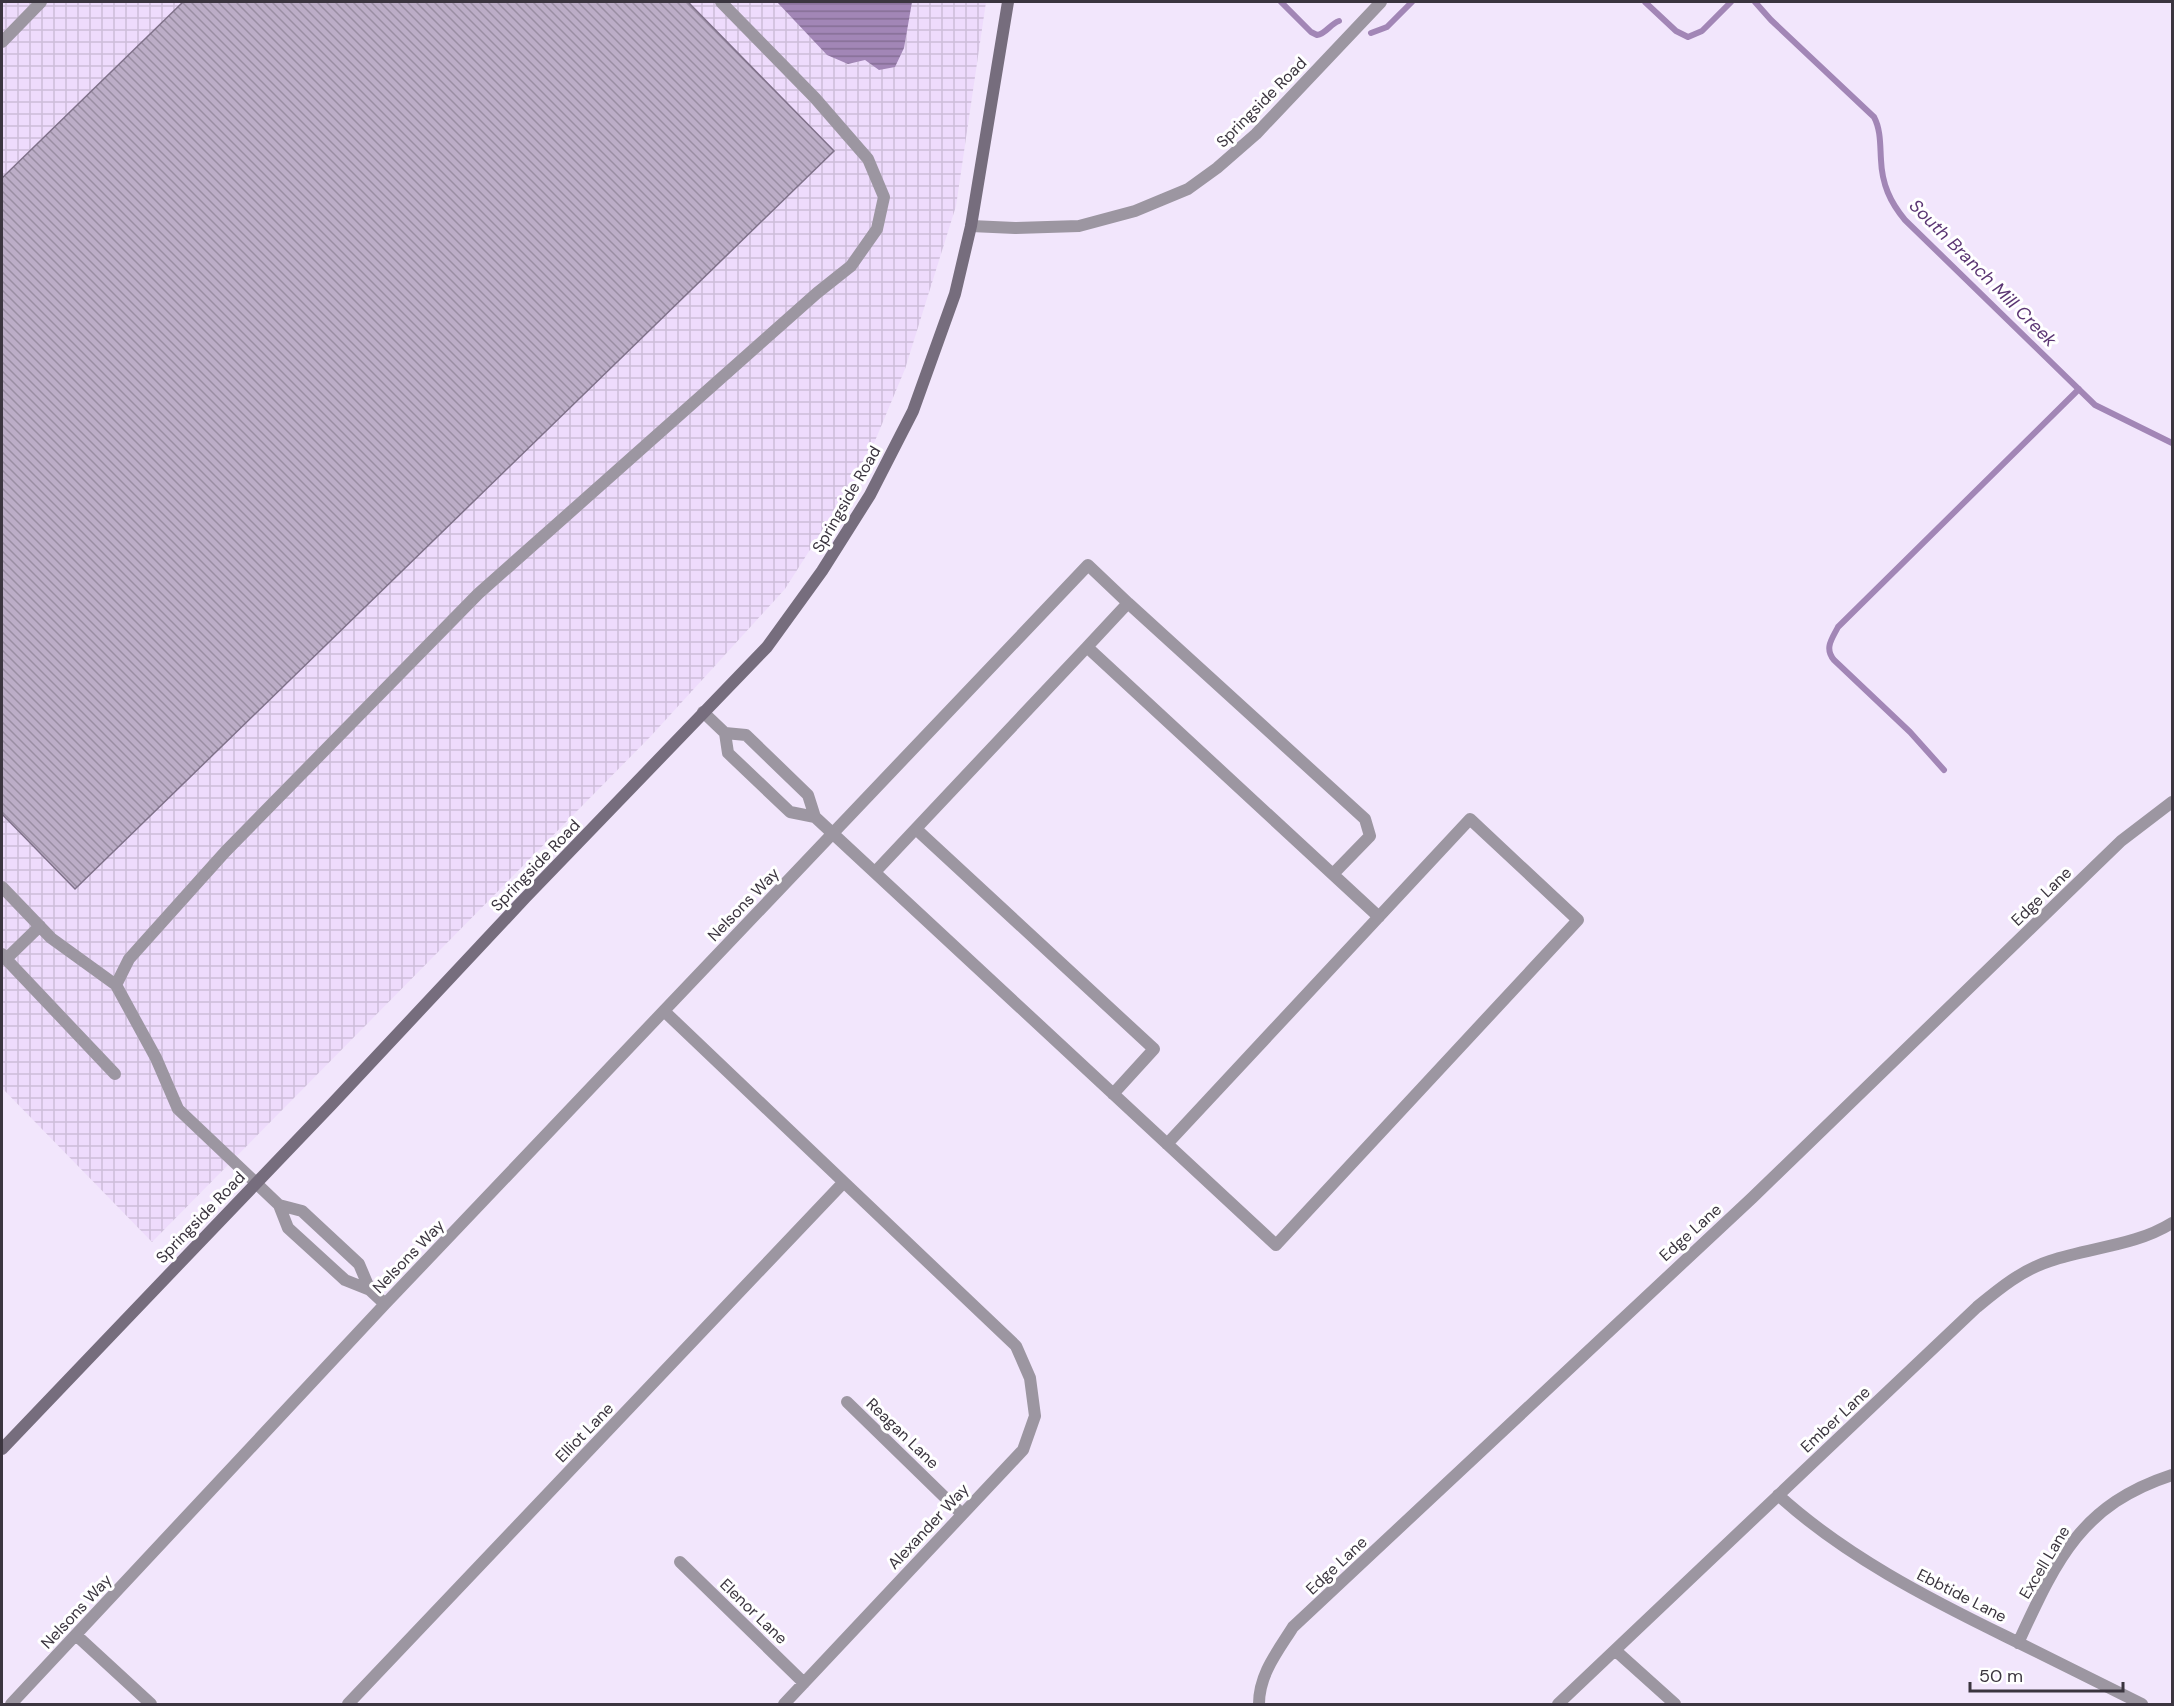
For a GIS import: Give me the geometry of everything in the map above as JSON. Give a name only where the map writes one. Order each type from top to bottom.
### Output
[{"type":"main road","name":"Springside Road","points":[[2,1449],[767,647],[822,571],[870,495],[913,411],[955,294],[971,226],[1008,2]]},
{"type":"street","points":[[2,42],[41,2]]},
{"type":"street","points":[[116,986],[129,959],[225,852],[478,594],[817,293],[851,266],[877,229],[885,197],[868,159],[815,98],[721,2]]},
{"type":"street","name":"Springside Road","points":[[971,226],[1015,228],[1079,226],[1135,211],[1188,189],[1217,168],[1256,134],[1381,2]]},
{"type":"street","name":"Nelsons Way","points":[[10,1704],[385,1304],[1088,565],[1128,603]]},
{"type":"street","points":[[875,872],[1128,603],[1365,819],[1370,836],[1333,874]]},
{"type":"street","points":[[1087,647],[1379,917]]},
{"type":"street","points":[[703,712],[725,733],[728,753],[790,812],[814,817],[1276,1245],[1578,921],[1470,819],[1167,1144]]},
{"type":"street","points":[[725,733],[746,735],[808,795],[814,817]]},
{"type":"street","name":"Edge Lane","points":[[1259,1704],[1259,1694],[1266,1670],[1293,1627],[1752,1198],[2121,841],[2172,802]]},
{"type":"street","points":[[916,829],[1154,1049],[1113,1094]]},
{"type":"street","points":[[2,887],[51,938],[116,986],[156,1058],[178,1108],[279,1205],[288,1228],[336,1273],[345,1280],[370,1290],[385,1304]]},
{"type":"street","points":[[40,926],[4,956],[115,1074]]},
{"type":"street","points":[[664,1011],[843,1183]]},
{"type":"street","name":"Alexander Way","points":[[784,1704],[1023,1450],[1035,1416],[1030,1378],[1016,1346],[843,1183]]},
{"type":"street","name":"Elliot Lane","points":[[348,1704],[843,1183]]},
{"type":"street","points":[[279,1205],[302,1211],[310,1218],[359,1264],[370,1290]]},
{"type":"street","name":"Ember Lane","points":[[1558,1704],[1977,1307],[2024,1272],[2050,1261],[2134,1240],[2161,1230],[2172,1222]]},
{"type":"street","name":"Reagan Lane","points":[[847,1402],[962,1514]]},
{"type":"street","name":"Excell Lane","points":[[2018,1643],[2053,1571],[2081,1530],[2101,1511],[2124,1496],[2149,1483],[2172,1475]]},
{"type":"street","name":"Ebbtide Lane","points":[[1778,1495],[1802,1517],[1855,1554],[1905,1584],[2142,1704]]},
{"type":"street","name":"Elenor Lane","points":[[680,1562],[804,1683]]},
{"type":"street","points":[[76,1635],[151,1704]]},
{"type":"street","points":[[1616,1651],[1675,1704]]},
{"type":"shaded area","points":[[2,2],[986,2],[956,206],[905,369],[867,460],[785,589],[650,737],[152,1242],[2,1088]]},
{"type":"shaded area","points":[[777,2],[912,2],[904,48],[895,67],[879,70],[865,60],[848,64],[827,55]]},
{"type":"building","points":[[183,2],[688,2],[834,151],[75,889],[2,814],[2,178]]},
{"type":"waterway","points":[[1281,2],[1311,32],[1317,35],[1339,21]]},
{"type":"waterway","points":[[1371,33],[1387,27],[1412,2]]},
{"type":"waterway","name":"South Branch Mill Creek","points":[[1645,2],[1676,31],[1688,37],[1702,31],[1731,2]]},
{"type":"waterway","name":"South Branch Mill Creek","points":[[1755,2],[1771,20],[1874,117],[1879,133],[1885,185],[1905,220],[2095,405],[2172,443]]},
{"type":"waterway","points":[[1944,770],[1910,732],[1834,660],[1831,656],[1830,644],[1838,627],[2079,389]]}]
